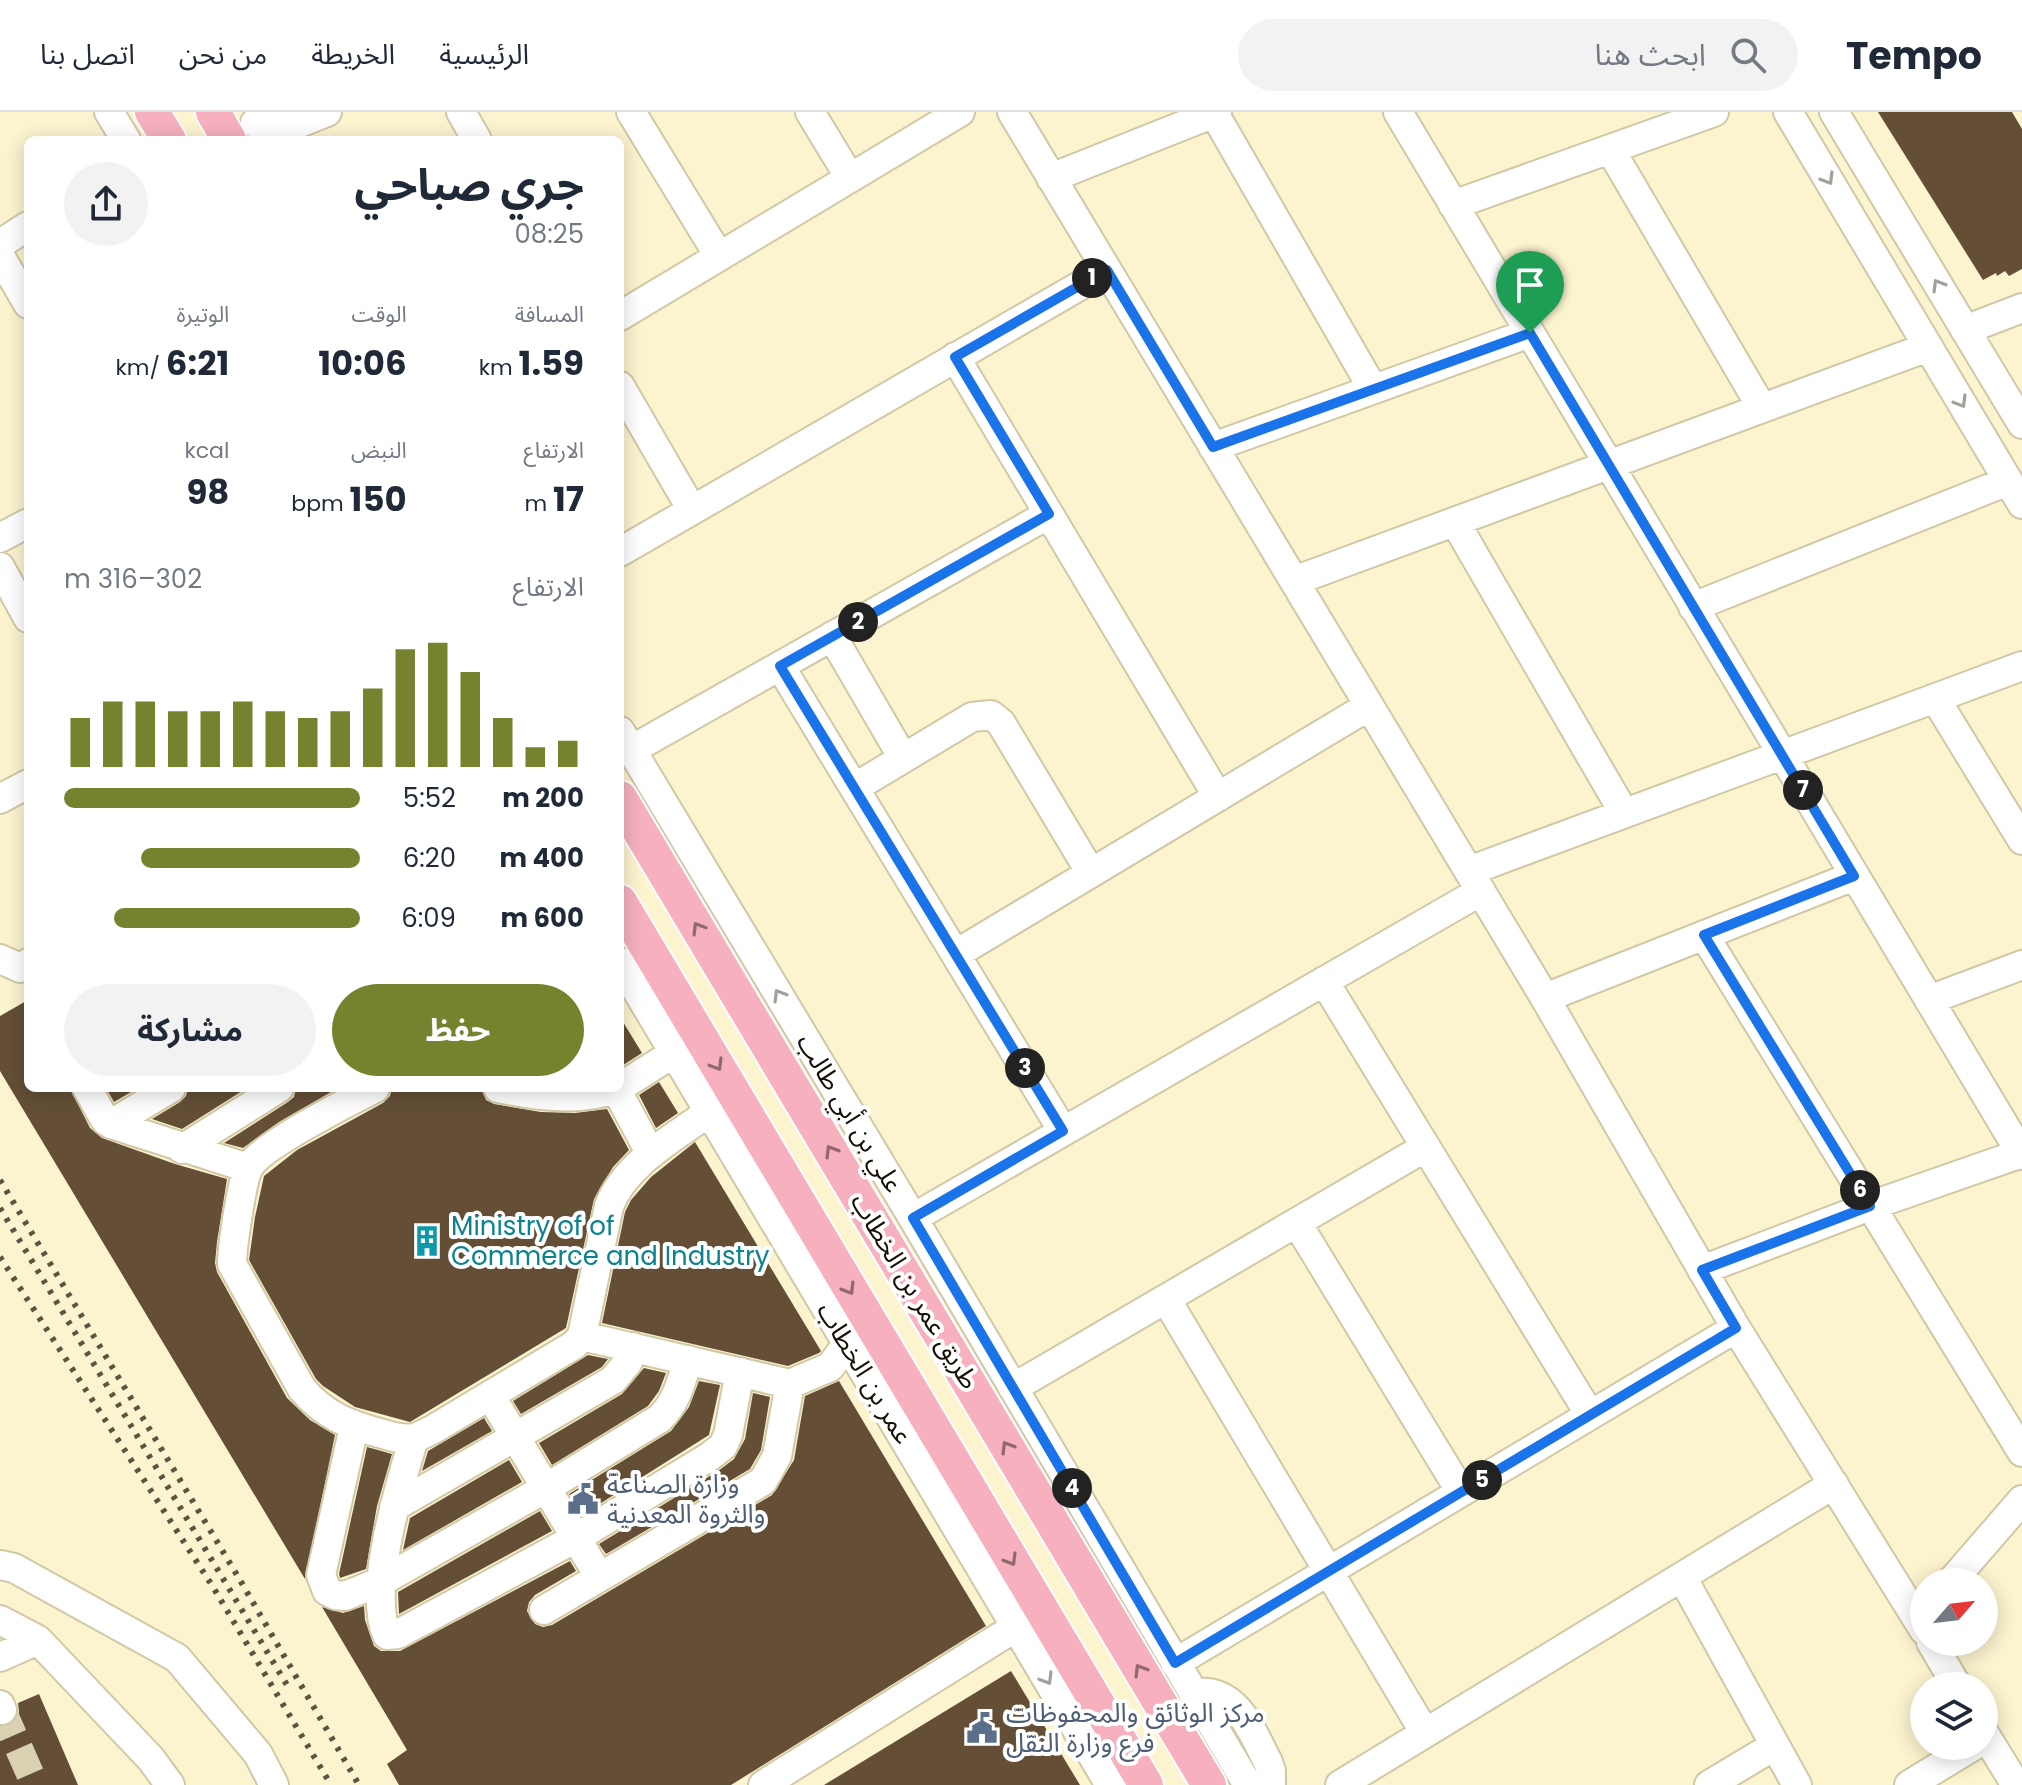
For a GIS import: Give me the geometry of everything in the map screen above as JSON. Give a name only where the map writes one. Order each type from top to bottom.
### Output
[{"type":"main road","points":[[152,112],[167,136]]},
{"type":"main road","points":[[213,112],[250,129]]},
{"type":"main road","name":"طريق عمر بن الخطاب","points":[[624,805],[1209,1785]]},
{"type":"main road","name":"طريق عمر بن الخطاب","points":[[624,909],[1146,1785]]},
{"type":"street","points":[[109,112],[124,136]]},
{"type":"street","points":[[250,129],[292,126],[327,112]]},
{"type":"street","points":[[461,112],[475,136]]},
{"type":"street","points":[[631,112],[719,256]]},
{"type":"street","points":[[810,112],[850,178]]},
{"type":"street","points":[[624,314],[960,112]]},
{"type":"street","points":[[1012,112],[1545,998],[1736,1328],[1910,1604]]},
{"type":"street","points":[[1398,112],[2022,1154],[1870,1206],[1702,1270]]},
{"type":"street","points":[[1453,205],[1714,112]]},
{"type":"street","points":[[1693,607],[2015,493],[1788,112]]},
{"type":"street","points":[[1834,112],[2022,424]]},
{"type":"street","points":[[1051,178],[1215,113],[1373,389]]},
{"type":"street","points":[[1610,149],[1762,408]]},
{"type":"street","points":[[0,244],[24,229]]},
{"type":"street","points":[[0,256],[24,297]]},
{"type":"street","points":[[624,550],[1107,270]]},
{"type":"street","points":[[1965,330],[2022,308]]},
{"type":"street","points":[[1213,447],[1530,333]]},
{"type":"street","points":[[1294,581],[1928,347]]},
{"type":"street","points":[[955,357],[1218,797]]},
{"type":"street","points":[[624,393],[692,510]]},
{"type":"street","points":[[626,741],[780,666],[1049,514]]},
{"type":"street","points":[[1455,522],[1624,813]]},
{"type":"street","points":[[0,538],[24,525]]},
{"type":"street","points":[[0,567],[24,611]]},
{"type":"street","points":[[832,636],[903,758]]},
{"type":"street","points":[[780,666],[1063,1131]]},
{"type":"street","points":[[913,1218],[1324,981],[1475,881],[1624,813],[2022,666]]},
{"type":"street","points":[[1935,698],[2022,840]]},
{"type":"street","points":[[956,954],[1369,706]]},
{"type":"street","points":[[854,788],[972,717],[984,714],[997,718],[1091,873]]},
{"type":"street","name":"علي بن أبي طالب","points":[[626,741],[913,1218],[1248,1785]]},
{"type":"street","points":[[0,799],[24,786]]},
{"type":"street","points":[[1545,998],[1854,876]]},
{"type":"street","points":[[1704,935],[2022,1452]]},
{"type":"street","points":[[0,959],[20,968],[24,966]]},
{"type":"street","points":[[1929,1000],[2022,965]]},
{"type":"street","name":"عمر بن الخطاب","points":[[624,969],[1110,1785]]},
{"type":"street","points":[[1324,981],[1590,1415]]},
{"type":"street","points":[[624,1084],[674,1053]]},
{"type":"street","points":[[89,1092],[105,1120],[111,1124],[248,1168]]},
{"type":"street","points":[[111,1124],[164,1092]]},
{"type":"street","points":[[182,1149],[273,1092]]},
{"type":"street","points":[[356,1092],[328,1098],[248,1168],[232,1247],[232,1264],[302,1389],[324,1412],[354,1427],[400,1438],[414,1438],[574,1345],[582,1336],[609,1206],[620,1186],[651,1154],[709,1112]]},
{"type":"street","points":[[516,1092],[568,1097],[603,1092]]},
{"type":"street","points":[[620,1092],[651,1154]]},
{"type":"street","points":[[1013,1388],[1426,1147]]},
{"type":"street","points":[[1297,1223],[1461,1492]]},
{"type":"street","points":[[1166,1299],[1425,1733]]},
{"type":"street","points":[[1175,1663],[1736,1328]]},
{"type":"street","points":[[582,1336],[790,1384],[830,1367],[848,1343]]},
{"type":"street","points":[[394,1507],[613,1380],[628,1362],[633,1347]]},
{"type":"street","points":[[354,1427],[321,1575],[327,1591],[345,1596],[382,1581],[546,1488],[659,1419],[677,1395],[688,1360]]},
{"type":"street","points":[[414,1438],[394,1507],[382,1581],[381,1622],[387,1635],[398,1634],[576,1538],[723,1446],[728,1435],[740,1372]]},
{"type":"street","points":[[544,1610],[763,1481],[777,1456],[790,1384]]},
{"type":"street","points":[[490,1395],[599,1576]]},
{"type":"street","points":[[957,1527],[962,1479]]},
{"type":"street","points":[[1340,1785],[1834,1484]]},
{"type":"street","points":[[1963,1568],[2022,1500]]},
{"type":"street","points":[[1062,1537],[1118,1567]]},
{"type":"street","points":[[0,1565],[14,1568],[177,1658],[258,1754],[274,1785]]},
{"type":"street","points":[[1682,1577],[1797,1785]]},
{"type":"street","points":[[0,1620],[38,1640],[151,1759],[170,1785]]},
{"type":"street","points":[[768,1784],[1016,1627]]},
{"type":"street","points":[[0,1657],[38,1640]]},
{"type":"street","points":[[1193,1693],[1219,1695],[1240,1710],[1268,1762],[1271,1785]]},
{"type":"street","points":[[1709,1785],[1774,1746]]},
{"type":"street","points":[[1909,1785],[1949,1760]]},
{"type":"street","points":[[1998,1760],[2016,1785]]},
{"type":"building","points":[[1878,112],[2012,112],[2022,129],[2022,269],[2009,276],[2005,271],[1997,276],[1996,273],[1983,280]]},
{"type":"building","points":[[24,1002],[24,1092],[72,1092],[90,1128],[102,1138],[227,1179],[217,1242],[217,1272],[287,1398],[310,1420],[335,1435],[305,1579],[0,1071],[0,1016]]},
{"type":"building","points":[[624,1024],[642,1053],[624,1064]]},
{"type":"building","points":[[659,1082],[678,1113],[656,1128],[639,1095]]},
{"type":"building","points":[[108,1092],[131,1092],[114,1102]]},
{"type":"building","points":[[187,1092],[241,1092],[182,1129],[152,1119],[186,1096]]},
{"type":"building","points":[[295,1092],[331,1092],[279,1122],[243,1148],[224,1143],[288,1102]]},
{"type":"building","name":"Ministry of of Commerce and Industry","points":[[391,1092],[483,1092],[486,1100],[494,1104],[541,1112],[575,1113],[607,1109],[629,1150],[613,1167],[594,1199],[566,1328],[410,1422],[355,1407],[316,1379],[249,1260],[264,1176],[297,1150],[383,1103]]},
{"type":"building","points":[[695,1142],[821,1351],[819,1353],[788,1366],[602,1323],[625,1212],[631,1200],[651,1177]]},
{"type":"building","points":[[588,1355],[608,1359],[602,1367],[521,1414],[513,1401]]},
{"type":"building","points":[[644,1368],[666,1373],[659,1391],[648,1406],[552,1465],[539,1443],[622,1394]]},
{"type":"building","points":[[699,1381],[720,1385],[709,1435],[582,1515],[569,1494],[671,1431],[689,1407]]},
{"type":"building","points":[[839,1381],[986,1626],[731,1785],[399,1785],[387,1764],[407,1750],[322,1607],[343,1613],[364,1606],[365,1620],[374,1646],[381,1651],[400,1651],[570,1561],[576,1571],[535,1595],[529,1602],[527,1611],[535,1624],[543,1627],[552,1625],[772,1495],[794,1460],[805,1396]]},
{"type":"building","points":[[753,1393],[770,1397],[761,1450],[750,1469],[606,1554],[599,1544],[734,1459],[745,1439]]},
{"type":"building","points":[[484,1418],[492,1431],[422,1471],[428,1451]]},
{"type":"building","points":[[367,1447],[392,1454],[377,1506],[366,1569],[340,1578],[339,1574]]},
{"type":"building","points":[[509,1460],[522,1482],[403,1550],[410,1518]]},
{"type":"building","points":[[540,1511],[552,1531],[399,1614],[398,1592]]},
{"type":"building","name":"مركز الوثائق والمحفوظات فرع وزارة النقل","points":[[1011,1671],[1080,1785],[824,1785]]},
{"type":"building","points":[[39,1694],[78,1785],[0,1785],[0,1727],[16,1720],[18,1703]]},
{"type":"tunnel","points":[[2,1710],[35,1785]]},
{"type":"railway","points":[[0,1180],[359,1785]]},
{"type":"railway","points":[[0,1208],[287,1685]]},
{"type":"railway","points":[[0,1257],[213,1587],[331,1785]]},
{"type":"place","name":"Ministry of of Commerce and Industry","points":[[427,1241]]},
{"type":"place","name":"وزارة الصناعة والثروة المعدنية","points":[[583,1499]]},
{"type":"place","name":"مركز الوثائق والمحفوظات فرع وزارة النقل","points":[[982,1728]]},
{"type":"route","points":[[1107,270],[1213,447],[1530,333],[1854,876],[1704,935],[1870,1206],[1702,1270],[1736,1328],[1175,1663],[913,1218],[1063,1131],[780,666],[1049,514],[955,357],[1107,270]]}]
